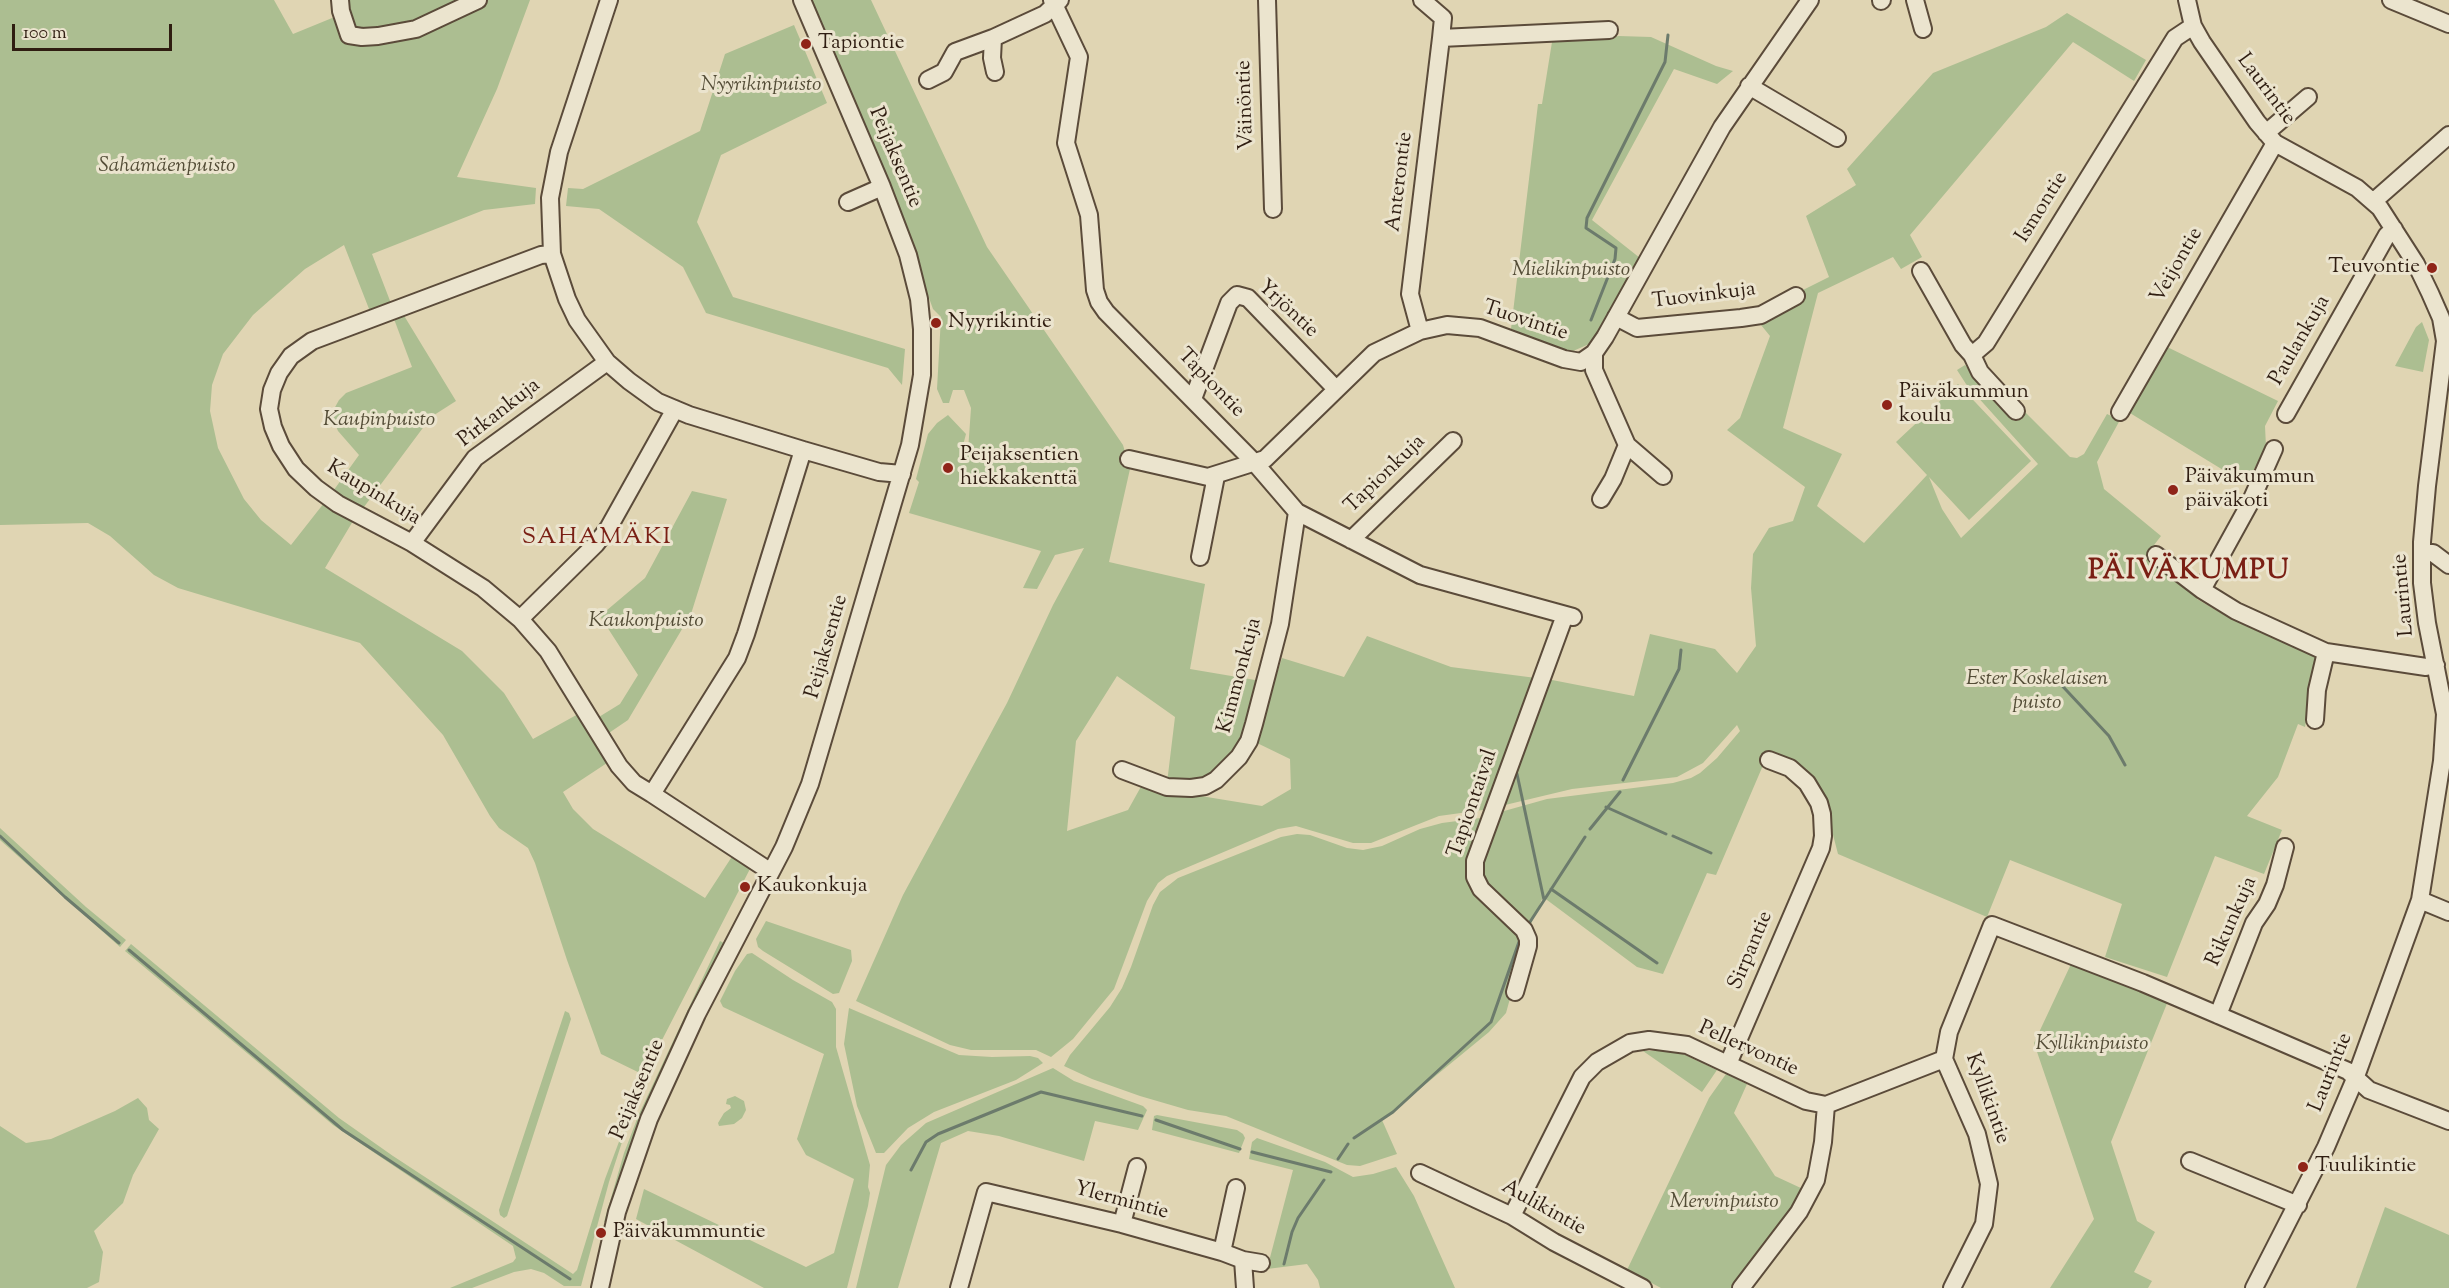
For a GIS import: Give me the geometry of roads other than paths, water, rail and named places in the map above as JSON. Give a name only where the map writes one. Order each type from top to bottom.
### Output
[{"type":"street","points":[[340,0],[341,11],[349,34],[378,36],[416,29],[478,0]]},
{"type":"street","points":[[609,0],[559,152],[552,181],[550,215],[552,254],[567,299],[577,320],[607,362],[658,402],[802,450],[879,472],[902,474]]},
{"type":"street","name":"Peijaksentie","points":[[600,1288],[617,1212],[649,1119],[697,1014],[797,819],[810,783],[910,445],[922,375],[922,329],[919,299],[908,255],[882,187],[802,0]]},
{"type":"street","name":"Väinöntie","points":[[1267,0],[1273,209]]},
{"type":"street","name":"Anterontie","points":[[1419,331],[1410,294],[1443,18],[1422,0]]},
{"type":"street","name":"Tuovintie","points":[[1215,476],[1265,459],[1374,353],[1419,331],[1447,325],[1480,328],[1564,359],[1581,362],[1594,353],[1722,127],[1810,0]]},
{"type":"street","points":[[1915,0],[1923,29]]},
{"type":"street","name":"Laurintie","points":[[2187,0],[2193,26],[2235,91],[2270,138],[2357,188],[2374,201],[2416,264],[2441,318],[2447,356],[2427,486],[2422,583],[2427,623],[2445,714],[2442,761],[2420,900],[2355,1079],[2326,1148],[2254,1288]]},
{"type":"street","points":[[2391,0],[2449,24]]},
{"type":"street","points":[[928,80],[944,72],[955,52],[993,38],[1045,14],[1051,10],[1055,1]]},
{"type":"street","name":"Tapiontie","points":[[1055,1],[1078,57],[1066,143],[1089,215],[1095,290],[1106,312],[1254,462],[1297,512],[1420,575],[1569,616]]},
{"type":"street","name":"Ismontie","points":[[1972,355],[1986,343],[2175,38],[2193,26]]},
{"type":"street","points":[[1441,38],[1609,30]]},
{"type":"street","points":[[993,38],[992,58],[995,72]]},
{"type":"street","points":[[1749,86],[1837,138]]},
{"type":"street","name":"Veijontie","points":[[2120,412],[2270,138],[2308,97]]},
{"type":"street","points":[[2374,201],[2449,135]]},
{"type":"street","points":[[848,202],[882,187]]},
{"type":"street","name":"Paulankuja","points":[[2286,414],[2387,235],[2394,229]]},
{"type":"street","name":"Kaupinkuja","points":[[552,254],[541,255],[312,341],[291,356],[279,373],[272,390],[269,409],[281,446],[296,469],[316,488],[338,504],[412,543],[483,588],[520,619],[549,651],[619,766],[634,783],[652,795]]},
{"type":"street","points":[[1921,271],[1980,372],[2016,411]]},
{"type":"street","name":"Yrjöntie","points":[[1193,399],[1229,303],[1237,295],[1248,298],[1336,389]]},
{"type":"street","name":"Tuovinkuja","points":[[1616,317],[1637,328],[1741,318],[1761,315],[1796,296]]},
{"type":"street","points":[[1594,353],[1594,370],[1628,445],[1663,476]]},
{"type":"street","name":"Pirkankuja","points":[[412,543],[475,458],[607,362]]},
{"type":"street","points":[[520,619],[596,544],[609,527],[675,409]]},
{"type":"street","name":"Tapionkuja","points":[[1351,540],[1453,441]]},
{"type":"street","points":[[1601,499],[1614,479],[1628,445]]},
{"type":"street","points":[[2202,590],[2250,503],[2274,449]]},
{"type":"street","points":[[771,872],[652,795],[737,658],[802,450]]},
{"type":"street","points":[[1128,459],[1208,477],[1215,476],[1200,557]]},
{"type":"street","name":"Kimmonkuja","points":[[1122,770],[1167,787],[1191,788],[1205,786],[1216,780],[1239,757],[1249,741],[1280,624],[1297,512]]},
{"type":"street","points":[[2423,553],[2433,553],[2449,565]]},
{"type":"street","points":[[2156,555],[2202,590],[2236,611],[2326,652],[2426,667],[2436,664]]},
{"type":"street","name":"Tapiontaival","points":[[1515,992],[1528,939],[1524,930],[1481,890],[1475,878],[1475,861],[1569,616]]},
{"type":"street","points":[[2315,720],[2317,690],[2326,652]]},
{"type":"street","name":"Sirpantie","points":[[1728,1064],[1822,854],[1822,814],[1814,792],[1790,768],[1769,760]]},
{"type":"street","name":"Rikunkuja","points":[[2218,1015],[2254,923],[2267,904],[2275,885],[2285,847]]},
{"type":"street","points":[[2420,900],[2449,912]]},
{"type":"street","name":"Kyllikintie","points":[[1952,1288],[1984,1224],[1989,1184],[1977,1134],[1944,1059],[1949,1032],[1992,925],[2143,983],[2218,1015]]},
{"type":"street","points":[[2218,1015],[2348,1071],[2369,1090],[2449,1121]]},
{"type":"street","name":"Pellervontie","points":[[1512,1216],[1582,1077],[1597,1062],[1630,1043],[1649,1040],[1687,1045],[1806,1101],[1826,1106]]},
{"type":"street","points":[[1741,1288],[1799,1212],[1815,1180],[1823,1142],[1826,1106],[1944,1059]]},
{"type":"street","points":[[2190,1161],[2298,1205]]},
{"type":"street","points":[[1122,1224],[1137,1167]]},
{"type":"street","name":"Aulikintie","points":[[1420,1173],[1512,1216],[1554,1242],[1643,1288]]},
{"type":"street","points":[[1222,1252],[1236,1188]]},
{"type":"street","name":"Ylermintie","points":[[959,1288],[986,1192],[1122,1224],[1243,1260],[1261,1263]]},
{"type":"street","points":[[1243,1260],[1245,1288]]},
{"type":"waterway","points":[[1591,320],[1615,259],[1616,248],[1586,228],[1587,218],[1665,62],[1668,35]]},
{"type":"waterway","points":[[1623,780],[1679,669],[1681,650]]},
{"type":"waterway","points":[[2054,677],[2109,736],[2125,765]]},
{"type":"waterway","points":[[1517,774],[1544,900]]},
{"type":"waterway","points":[[1590,829],[1620,792]]},
{"type":"waterway","points":[[1606,807],[1666,834]]},
{"type":"waterway","points":[[0,836],[65,897],[119,943]]},
{"type":"waterway","points":[[1673,836],[1711,853]]},
{"type":"waterway","points":[[1528,925],[1585,837]]},
{"type":"waterway","points":[[1551,889],[1657,963]]},
{"type":"waterway","points":[[1354,1138],[1393,1112],[1491,1022],[1520,939]]},
{"type":"waterway","points":[[129,950],[343,1130],[570,1279]]},
{"type":"waterway","points":[[911,1170],[926,1142],[938,1134],[1041,1092],[1142,1116]]},
{"type":"waterway","points":[[1156,1120],[1240,1149]]},
{"type":"waterway","points":[[1338,1159],[1348,1144]]},
{"type":"waterway","points":[[1252,1152],[1331,1172]]},
{"type":"waterway","points":[[1284,1264],[1298,1218],[1324,1180]]},
{"type":"place","name":"Tapiontie","points":[[806,44]]},
{"type":"place","name":"Teuvontie","points":[[2432,268]]},
{"type":"place","name":"Nyyrikintie","points":[[936,323]]},
{"type":"place","name":"Päiväkummun koulu","points":[[1887,405]]},
{"type":"place","name":"Peijaksentien hiekkakenttä","points":[[948,468]]},
{"type":"place","name":"Päiväkummun päiväkoti","points":[[2173,490]]},
{"type":"place","name":"Kaukonkuja","points":[[745,887]]},
{"type":"place","name":"Tuulikintie","points":[[2303,1167]]},
{"type":"place","name":"Päiväkummuntie","points":[[601,1233]]},
{"type":"district","name":"SAHAMÄKI","points":[[597,539]]},
{"type":"district","name":"PÄIVÄKUMPU","points":[[2189,573]]},
{"type":"park label","name":"Nyyrikinpuisto","points":[[761,86]]},
{"type":"park label","name":"Sahamäenpuisto","points":[[167,167]]},
{"type":"park label","name":"Mielikinpuisto","points":[[1571,271]]},
{"type":"park label","name":"Kaupinpuisto","points":[[379,421]]},
{"type":"park label","name":"Kaukonpuisto","points":[[646,622]]},
{"type":"park label","name":"Ester Koskelaisen puisto","points":[[2037,692]]},
{"type":"park label","name":"Kyllikinpuisto","points":[[2092,1045]]},
{"type":"park label","name":"Mervinpuisto","points":[[1724,1203]]}]
